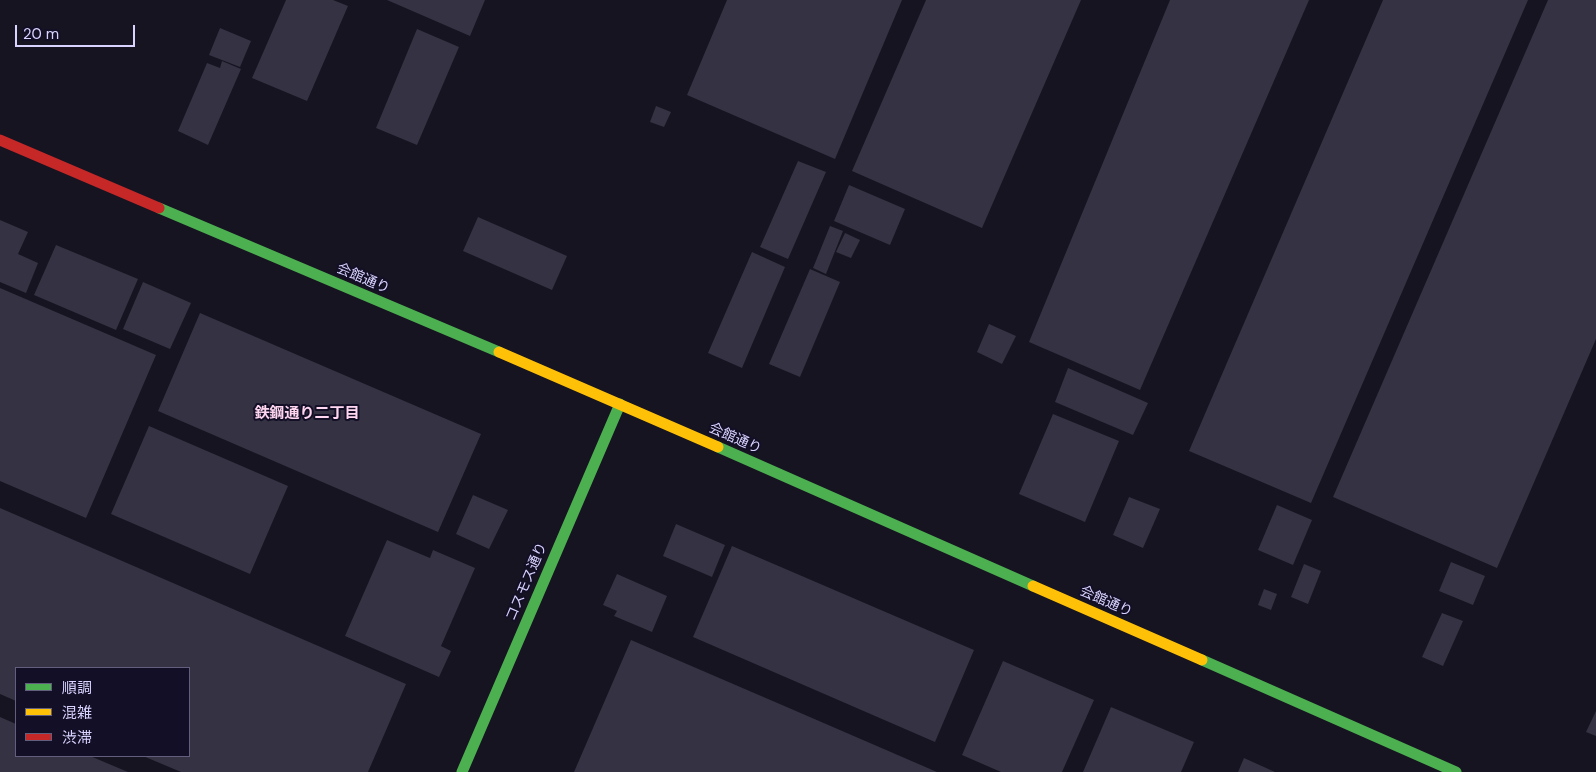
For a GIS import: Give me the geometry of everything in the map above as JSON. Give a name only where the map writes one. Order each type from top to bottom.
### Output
[{"type":"street","name":"会館通り","points":[[0,140],[620,404],[1414,760],[1456,772]]},
{"type":"street","name":"コスモス通り","points":[[462,772],[620,404]]},
{"type":"building","points":[[286,0],[333,0],[348,6],[307,101],[252,78]]},
{"type":"building","points":[[387,0],[485,0],[470,36]]},
{"type":"building","points":[[727,0],[902,0],[835,159],[687,95]]},
{"type":"building","points":[[926,0],[1081,0],[982,228],[852,171]]},
{"type":"building","points":[[1170,0],[1309,0],[1140,390],[1029,342]]},
{"type":"building","points":[[1383,0],[1528,0],[1311,503],[1189,451]]},
{"type":"building","points":[[1548,0],[1596,0],[1596,339],[1497,568],[1333,497]]},
{"type":"building","points":[[220,28],[251,41],[240,67],[209,55]]},
{"type":"building","points":[[417,29],[459,47],[417,145],[376,128]]},
{"type":"building","points":[[222,61],[241,69],[208,145],[178,131],[207,63],[220,68]]},
{"type":"building","points":[[656,106],[671,112],[664,127],[650,122]]},
{"type":"building","points":[[798,161],[826,172],[788,259],[760,247]]},
{"type":"building","points":[[849,185],[905,209],[890,245],[834,221]]},
{"type":"building","points":[[478,217],[567,256],[552,290],[463,251]]},
{"type":"building","points":[[0,220],[28,232],[18,254],[38,263],[26,293],[0,282]]},
{"type":"building","points":[[830,226],[843,231],[826,274],[813,268]]},
{"type":"building","points":[[845,233],[860,240],[851,258],[836,252]]},
{"type":"building","points":[[56,245],[138,279],[116,330],[34,295]]},
{"type":"building","points":[[752,252],[785,267],[742,368],[708,353]]},
{"type":"building","points":[[810,269],[840,282],[800,377],[769,364]]},
{"type":"building","points":[[143,282],[191,303],[170,349],[123,329]]},
{"type":"building","points":[[0,288],[156,355],[86,518],[0,481]]},
{"type":"building","points":[[200,313],[481,434],[438,532],[158,411]]},
{"type":"building","points":[[989,324],[1016,336],[1002,364],[977,352]]},
{"type":"building","points":[[1068,368],[1148,403],[1133,435],[1055,402]]},
{"type":"building","points":[[1053,414],[1119,441],[1085,522],[1019,494]]},
{"type":"building","points":[[149,426],[288,486],[250,574],[111,514]]},
{"type":"building","points":[[473,495],[508,510],[489,549],[456,534]]},
{"type":"building","points":[[1129,497],[1160,509],[1143,548],[1113,535]]},
{"type":"building","points":[[1277,505],[1312,520],[1293,565],[1258,550]]},
{"type":"building","points":[[0,508],[406,684],[368,772],[181,772],[145,757],[190,757],[190,667],[15,667],[15,701],[0,694]]},
{"type":"building","points":[[676,524],[725,545],[712,577],[663,556]]},
{"type":"building","points":[[387,540],[430,558],[433,550],[475,568],[441,646],[451,651],[439,677],[345,636]]},
{"type":"building","points":[[732,546],[974,650],[935,742],[693,637]]},
{"type":"building","points":[[1451,562],[1485,576],[1473,605],[1439,591]]},
{"type":"building","points":[[1304,564],[1321,571],[1308,604],[1291,597]]},
{"type":"building","points":[[617,574],[667,596],[652,632],[614,616],[617,611],[603,605]]},
{"type":"building","points":[[1264,589],[1277,594],[1271,610],[1258,605]]},
{"type":"building","points":[[1442,613],[1463,621],[1443,666],[1422,657]]},
{"type":"building","points":[[631,640],[789,708],[937,772],[574,772]]},
{"type":"building","points":[[1003,661],[1094,700],[1062,772],[1001,772],[962,755]]},
{"type":"building","points":[[1111,707],[1194,742],[1181,772],[1083,772]]},
{"type":"building","points":[[1596,711],[1596,736],[1586,732]]},
{"type":"building","points":[[0,717],[15,724],[15,757],[92,757],[128,772],[0,772]]},
{"type":"building","points":[[1244,758],[1275,772],[1238,772]]},
{"type":"traffic: fast","points":[[159,208],[499,352]]},
{"type":"traffic: fast","points":[[462,772],[620,404]]},
{"type":"traffic: fast","points":[[718,447],[1033,586]]},
{"type":"traffic: fast","points":[[1202,660],[1456,772]]},
{"type":"traffic: slow","points":[[499,352],[718,447]]},
{"type":"traffic: slow","points":[[1033,586],[1202,660]]},
{"type":"traffic: jam","points":[[0,140],[159,208]]},
{"type":"district","name":"鉄鋼通り二丁目","points":[[307,414]]}]
